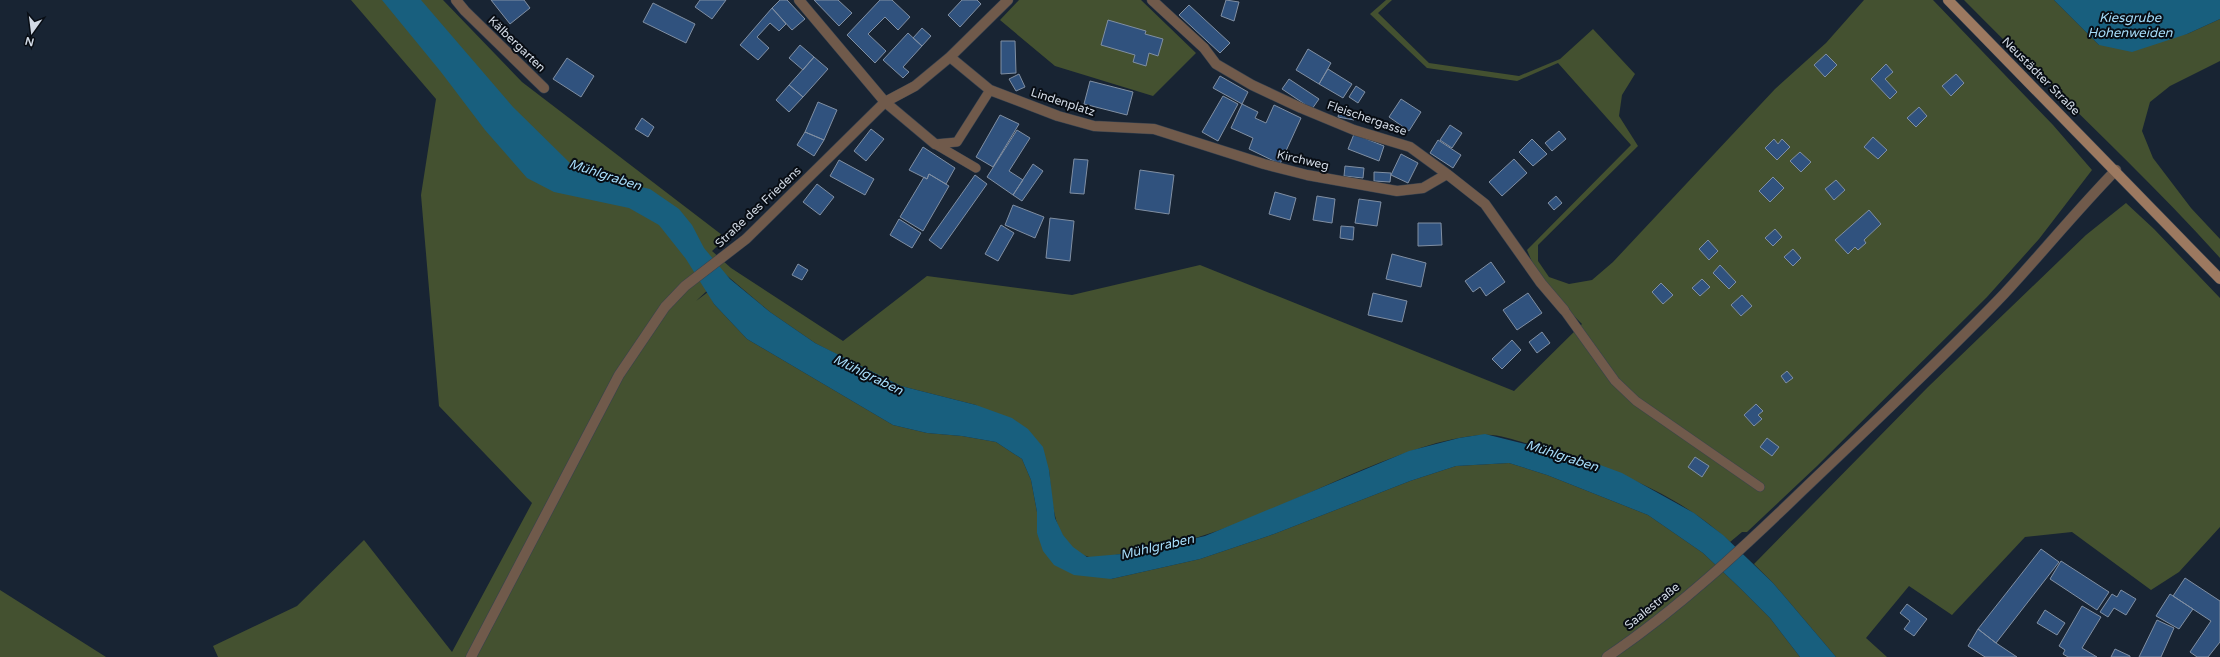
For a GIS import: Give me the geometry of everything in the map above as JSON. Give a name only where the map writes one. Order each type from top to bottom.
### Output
[{"type":"main road","name":"Neustädter Straße","points":[[1948,0],[2116,170],[2220,279]]},
{"type":"street","name":"Kälbergarten","points":[[456,0],[465,11],[544,88]]},
{"type":"street","points":[[799,0],[885,102],[935,144]]},
{"type":"street","name":"Straße des Friedens","points":[[471,657],[619,375],[665,307],[685,286],[746,239],[885,102],[915,86],[950,57],[1008,0]]},
{"type":"street","name":"Fleischergasse","points":[[1152,0],[1204,48],[1216,64],[1252,85],[1301,108],[1354,130],[1410,146],[1485,204],[1541,283],[1564,310]]},
{"type":"street","name":"Lindenplatz","points":[[950,57],[990,90],[1058,116],[1094,126],[1154,130]]},
{"type":"street","name":"Kirchweg","points":[[1154,130],[1300,173],[1397,191],[1423,188],[1446,174]]},
{"type":"street","name":"Saalestraße","points":[[1607,657],[1649,626],[1713,574],[1836,458],[2004,294],[2084,203],[2116,170]]},
{"type":"lane","points":[[935,144],[957,142],[990,90]]},
{"type":"lane","points":[[935,144],[976,168]]},
{"type":"lane","points":[[1564,310],[1615,381],[1636,401],[1760,487]]},
{"type":"green space","points":[[351,0],[443,0],[522,82],[726,238],[712,251],[731,268],[843,341],[927,276],[1072,295],[1200,265],[1514,391],[1582,324],[1541,283],[1527,250],[1631,145],[1558,63],[1517,81],[1427,68],[1370,14],[1386,0],[1392,0],[1378,13],[1429,63],[1519,76],[1560,59],[1593,29],[1635,74],[1622,95],[1619,116],[1638,146],[1538,245],[1538,261],[1549,277],[1569,284],[1592,280],[1613,262],[1775,89],[1826,43],[1864,0],[1933,0],[2053,125],[2092,170],[2039,239],[1987,297],[1817,466],[1747,532],[1742,532],[1730,542],[1687,508],[1663,494],[1637,482],[1585,461],[1507,438],[1488,435],[1452,439],[1407,452],[1246,520],[1185,541],[1154,549],[1094,558],[1086,556],[1075,550],[1066,541],[1060,531],[1053,507],[1049,470],[976,405],[901,386],[815,343],[770,312],[725,274],[696,301],[708,292],[714,304],[747,339],[893,425],[927,433],[962,436],[996,442],[1022,459],[1031,480],[1037,512],[1037,533],[1111,579],[1200,559],[1274,534],[1410,481],[1456,466],[1509,463],[1547,475],[1648,515],[1703,553],[1770,618],[1800,657],[218,657],[213,646],[297,606],[364,540],[452,652],[532,503],[439,406],[421,195],[436,99]]},
{"type":"green space","points":[[1019,0],[1141,0],[1196,53],[1153,96],[1055,66],[1000,20]]},
{"type":"green space","points":[[1964,0],[2054,0],[2099,45],[2187,34],[2220,19],[2220,61],[2170,86],[2150,102],[2142,131],[2153,158],[2191,208],[2220,239],[2220,258],[2158,192]]},
{"type":"green space","points":[[2126,203],[2154,229],[2220,298],[2220,527],[2179,572],[2151,590],[2072,532],[2025,537],[1952,615],[1909,586],[1866,638],[1887,657],[1836,657],[1773,583],[1754,564],[1928,387],[2086,235]]},
{"type":"green space","points":[[0,590],[106,657],[0,657]]},
{"type":"water","name":"Mühlgraben","points":[[382,0],[421,0],[513,107],[572,165],[594,176],[650,189],[679,209],[692,225],[704,248],[730,279],[770,312],[815,343],[901,386],[976,405],[1012,418],[1028,429],[1043,447],[1049,470],[1055,518],[1063,535],[1073,547],[1087,557],[1133,553],[1205,536],[1409,451],[1459,438],[1485,434],[1584,459],[1622,473],[1694,513],[1723,535],[1773,583],[1836,657],[1800,657],[1770,618],[1703,553],[1648,515],[1547,475],[1509,463],[1456,466],[1410,481],[1274,534],[1200,559],[1111,579],[1074,575],[1054,565],[1043,551],[1037,533],[1037,512],[1031,480],[1022,459],[996,442],[962,436],[927,433],[893,425],[747,339],[714,304],[686,259],[659,225],[629,208],[554,192],[527,178],[485,130],[441,72]]},
{"type":"water","name":"Kiesgrube Hohenweiden","points":[[2054,0],[2220,0],[2220,19],[2187,34],[2132,52],[2099,45]]},
{"type":"building","points":[[491,0],[524,0],[530,8],[510,24]]},
{"type":"building","points":[[700,0],[726,0],[712,19],[695,7]]},
{"type":"building","points":[[780,0],[787,0],[805,19],[792,30],[772,8]]},
{"type":"building","points":[[814,0],[838,0],[852,13],[839,26]]},
{"type":"building","points":[[880,0],[892,0],[910,17],[898,30],[885,17],[868,34],[886,51],[875,63],[847,35]]},
{"type":"building","points":[[962,0],[977,0],[981,4],[960,27],[948,15]]},
{"type":"building","points":[[1226,0],[1239,2],[1234,21],[1221,16]]},
{"type":"building","points":[[653,3],[695,24],[686,43],[643,22]]},
{"type":"building","points":[[1189,5],[1230,43],[1220,53],[1179,15]]},
{"type":"building","points":[[772,8],[786,24],[779,31],[770,23],[757,37],[769,48],[758,60],[740,45]]},
{"type":"building","points":[[1108,20],[1146,31],[1145,34],[1163,39],[1158,56],[1149,53],[1146,66],[1133,62],[1135,55],[1101,45]]},
{"type":"building","points":[[922,28],[931,36],[922,46],[913,38]]},
{"type":"building","points":[[908,33],[922,46],[903,67],[909,72],[903,78],[883,60]]},
{"type":"building","points":[[1001,41],[1015,41],[1016,73],[1001,74]]},
{"type":"building","points":[[800,45],[814,57],[803,70],[789,58]]},
{"type":"building","points":[[1308,49],[1331,63],[1319,84],[1296,70]]},
{"type":"building","points":[[1826,54],[1837,65],[1825,77],[1814,65]]},
{"type":"building","points":[[814,57],[828,69],[803,97],[789,85]]},
{"type":"building","points":[[567,58],[594,76],[581,97],[553,79]]},
{"type":"building","points":[[1886,64],[1893,72],[1885,79],[1897,92],[1890,99],[1871,79]]},
{"type":"building","points":[[1328,69],[1352,84],[1343,98],[1319,84]]},
{"type":"building","points":[[1019,74],[1025,87],[1016,91],[1009,79]]},
{"type":"building","points":[[1956,74],[1964,83],[1951,96],[1942,86]]},
{"type":"building","points":[[1220,76],[1248,92],[1242,104],[1213,88]]},
{"type":"building","points":[[1289,79],[1319,99],[1312,109],[1282,89]]},
{"type":"building","points":[[1090,81],[1133,92],[1127,115],[1084,104]]},
{"type":"building","points":[[789,85],[803,97],[789,112],[776,100]]},
{"type":"building","points":[[1356,86],[1365,92],[1358,103],[1349,97]]},
{"type":"building","points":[[1223,96],[1238,104],[1218,141],[1202,132]]},
{"type":"building","points":[[1401,99],[1421,112],[1409,131],[1389,117]]},
{"type":"building","points":[[818,102],[837,110],[824,140],[805,132]]},
{"type":"building","points":[[1242,104],[1258,112],[1255,118],[1266,123],[1274,105],[1301,118],[1280,164],[1249,149],[1253,138],[1231,128]]},
{"type":"building","points":[[1919,107],[1927,116],[1916,127],[1907,118]]},
{"type":"building","points":[[1340,108],[1356,112],[1354,120],[1338,117]]},
{"type":"building","points":[[1000,115],[1019,124],[993,167],[976,157]]},
{"type":"building","points":[[642,118],[654,127],[648,137],[635,129]]},
{"type":"building","points":[[1450,125],[1462,133],[1452,148],[1440,140]]},
{"type":"building","points":[[871,129],[884,139],[866,161],[854,151]]},
{"type":"building","points":[[1017,130],[1030,138],[1009,171],[1023,180],[1013,195],[987,177]]},
{"type":"building","points":[[1559,131],[1566,139],[1552,151],[1545,143]]},
{"type":"building","points":[[805,132],[824,140],[814,156],[797,145]]},
{"type":"building","points":[[1354,134],[1384,146],[1379,161],[1348,149]]},
{"type":"building","points":[[1873,137],[1887,150],[1878,159],[1864,147]]},
{"type":"building","points":[[1532,139],[1547,154],[1533,166],[1519,152]]},
{"type":"building","points":[[1774,139],[1778,144],[1782,139],[1790,147],[1777,160],[1765,148]]},
{"type":"building","points":[[1438,140],[1461,155],[1453,168],[1430,153]]},
{"type":"building","points":[[923,147],[955,168],[946,184],[929,174],[927,179],[909,170]]},
{"type":"building","points":[[1800,152],[1811,162],[1801,172],[1790,161]]},
{"type":"building","points":[[1401,154],[1418,163],[1408,183],[1391,175]]},
{"type":"building","points":[[1074,159],[1088,160],[1084,194],[1070,193]]},
{"type":"building","points":[[1514,159],[1527,173],[1502,196],[1489,182]]},
{"type":"building","points":[[839,160],[874,179],[865,195],[830,176]]},
{"type":"building","points":[[1033,164],[1043,171],[1022,201],[1013,195]]},
{"type":"building","points":[[1345,166],[1364,168],[1363,178],[1344,176]]},
{"type":"building","points":[[1140,170],[1174,175],[1169,214],[1135,209]]},
{"type":"building","points":[[1374,172],[1391,173],[1390,182],[1374,181]]},
{"type":"building","points":[[929,174],[949,186],[923,231],[900,217],[924,177],[927,179]]},
{"type":"building","points":[[975,175],[987,184],[941,249],[929,240]]},
{"type":"building","points":[[1773,177],[1784,188],[1770,202],[1759,191]]},
{"type":"building","points":[[1836,180],[1845,190],[1834,200],[1825,189]]},
{"type":"building","points":[[817,184],[834,197],[820,215],[803,202]]},
{"type":"building","points":[[1275,192],[1296,198],[1290,220],[1269,214]]},
{"type":"building","points":[[1317,196],[1335,199],[1332,223],[1313,220]]},
{"type":"building","points":[[1556,196],[1562,203],[1554,210],[1548,203]]},
{"type":"building","points":[[1359,199],[1381,202],[1377,226],[1355,223]]},
{"type":"building","points":[[1013,205],[1044,217],[1035,238],[1005,225]]},
{"type":"building","points":[[1869,210],[1881,224],[1864,240],[1866,243],[1858,250],[1855,247],[1848,254],[1835,240]]},
{"type":"building","points":[[1050,218],[1074,221],[1070,261],[1046,258]]},
{"type":"building","points":[[899,219],[921,233],[912,248],[890,235]]},
{"type":"building","points":[[1418,223],[1441,223],[1442,245],[1418,246]]},
{"type":"building","points":[[1001,225],[1014,233],[998,261],[985,254]]},
{"type":"building","points":[[1341,226],[1354,227],[1353,240],[1340,238]]},
{"type":"building","points":[[1775,229],[1782,237],[1773,246],[1765,238]]},
{"type":"building","points":[[1708,240],[1718,251],[1709,260],[1699,249]]},
{"type":"building","points":[[1793,249],[1801,258],[1793,266],[1784,257]]},
{"type":"building","points":[[1392,254],[1426,263],[1421,287],[1386,279]]},
{"type":"building","points":[[1491,262],[1505,282],[1486,296],[1480,287],[1473,292],[1465,281]]},
{"type":"building","points":[[798,264],[808,270],[802,280],[792,275]]},
{"type":"building","points":[[1720,265],[1736,282],[1729,289],[1713,273]]},
{"type":"building","points":[[1702,279],[1710,287],[1700,296],[1692,288]]},
{"type":"building","points":[[1661,283],[1673,295],[1663,304],[1652,292]]},
{"type":"building","points":[[1373,293],[1407,301],[1402,322],[1368,315]]},
{"type":"building","points":[[1528,293],[1542,313],[1517,330],[1503,310]]},
{"type":"building","points":[[1742,295],[1752,306],[1741,316],[1731,305]]},
{"type":"building","points":[[1542,332],[1550,343],[1537,353],[1529,342]]},
{"type":"building","points":[[1512,340],[1521,350],[1502,369],[1492,359]]},
{"type":"building","points":[[1787,371],[1793,378],[1786,383],[1781,376]]},
{"type":"building","points":[[1756,404],[1763,411],[1758,415],[1762,419],[1754,426],[1744,415]]},
{"type":"building","points":[[1767,438],[1779,447],[1772,456],[1760,447]]},
{"type":"building","points":[[1695,457],[1709,466],[1702,477],[1688,467]]},
{"type":"building","points":[[2041,549],[2059,562],[1996,643],[1978,629]]},
{"type":"building","points":[[2061,561],[2109,592],[2097,610],[2050,579]]},
{"type":"building","points":[[2185,578],[2220,601],[2220,642],[2208,657],[2197,657],[2190,652],[2211,621],[2173,596]]},
{"type":"building","points":[[2121,590],[2136,599],[2126,615],[2114,608],[2108,617],[2100,612],[2112,594],[2117,597]]},
{"type":"building","points":[[2170,594],[2193,609],[2179,629],[2156,616]]},
{"type":"building","points":[[1907,604],[1927,619],[1914,636],[1904,629],[1910,621],[1900,613]]},
{"type":"building","points":[[2082,606],[2101,617],[2082,648],[2097,657],[2068,657],[2063,654],[2065,650],[2059,646]]},
{"type":"building","points":[[2045,610],[2065,623],[2057,635],[2037,623]]},
{"type":"building","points":[[2157,620],[2174,628],[2161,657],[2139,657]]},
{"type":"building","points":[[1978,629],[2017,657],[1985,657],[1968,646]]},
{"type":"building","points":[[2115,649],[2130,656],[2130,657],[2111,657]]}]
